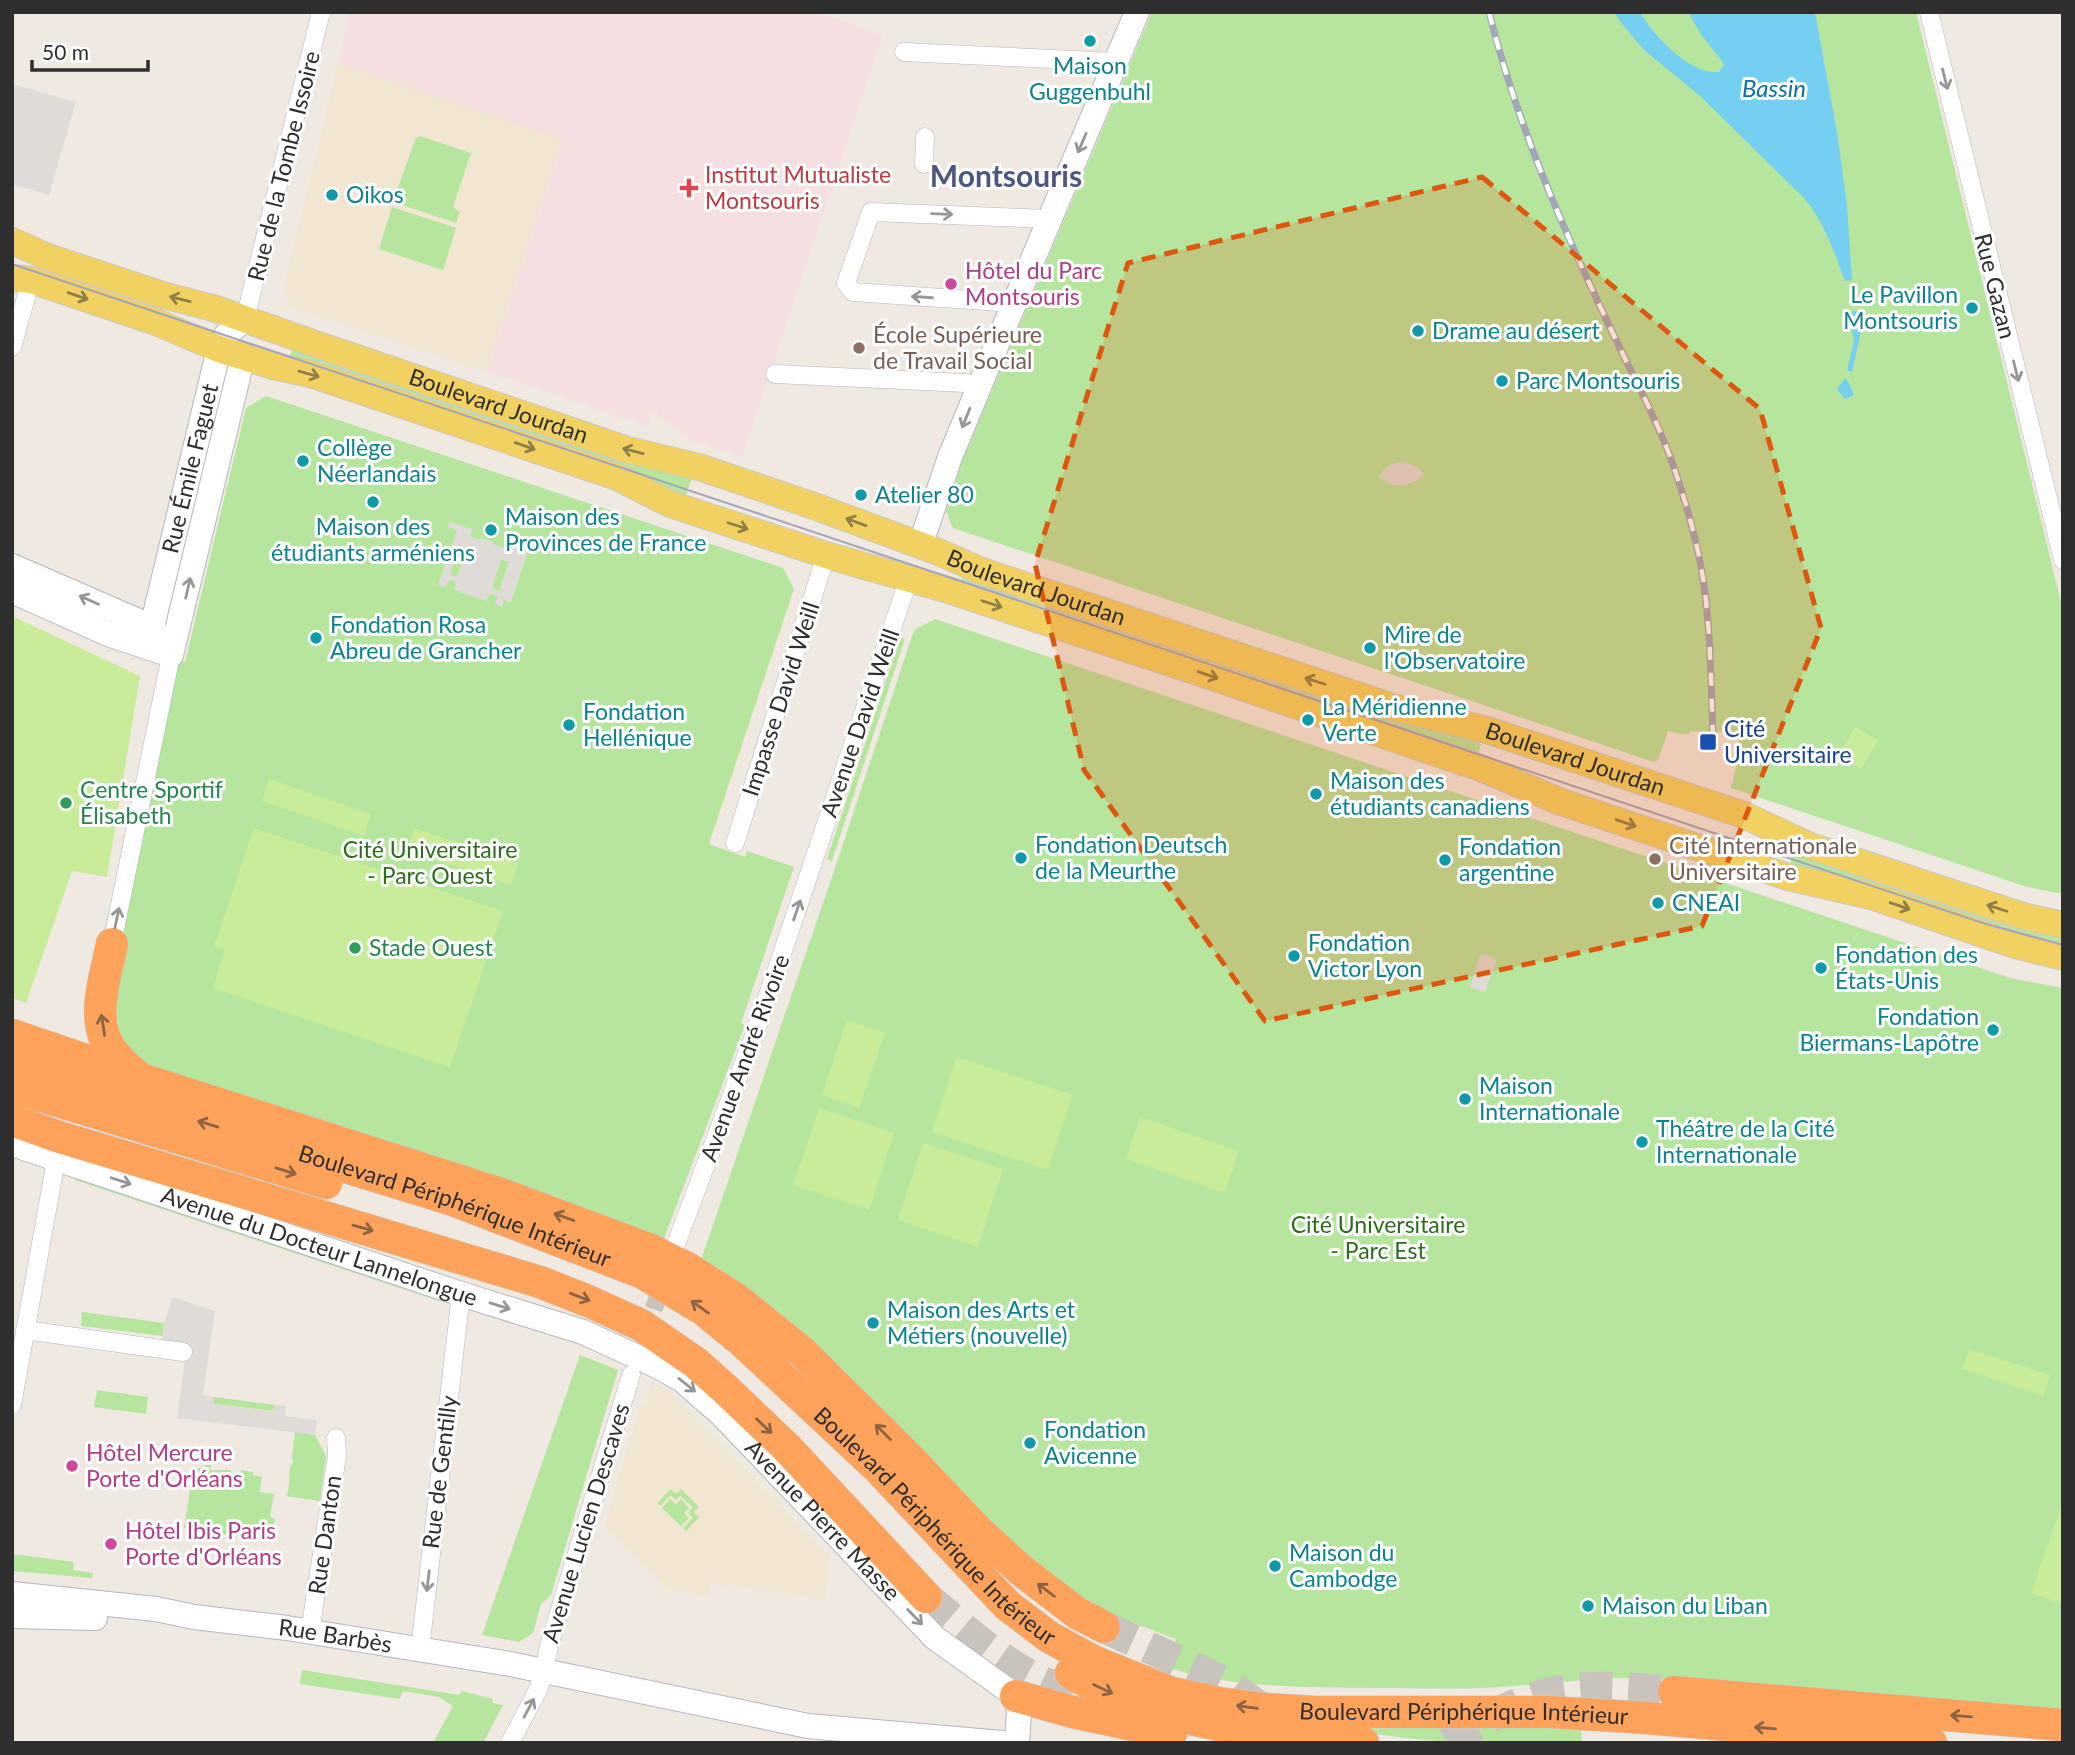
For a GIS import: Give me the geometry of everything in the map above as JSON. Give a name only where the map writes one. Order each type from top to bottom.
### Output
[{"type":"highway","points":[[112,944],[102,995],[101,1017],[104,1034],[107,1044],[122,1063],[141,1079]]},
{"type":"highway","points":[[12,1035],[141,1079],[419,1166],[651,1250],[687,1268],[736,1299],[802,1352],[978,1531],[1021,1571],[1077,1613],[1104,1627]]},
{"type":"highway","name":"Boulevard Périphérique Intérieur","points":[[12,1058],[157,1109],[453,1200],[643,1273],[704,1310],[742,1341],[878,1468],[1007,1605],[1049,1637],[1093,1661],[1172,1693],[1265,1709],[1315,1712],[1550,1712],[1931,1743]]},
{"type":"highway","points":[[12,1087],[448,1221],[599,1276],[672,1314],[725,1352],[862,1483],[967,1594],[1041,1655],[1076,1676],[1132,1702],[1164,1713],[1269,1733],[1352,1742]]},
{"type":"highway","points":[[12,1097],[34,1108],[298,1209]]},
{"type":"highway","points":[[12,1120],[56,1136],[485,1264],[576,1296],[641,1325],[696,1363],[787,1448],[926,1597]]},
{"type":"highway","points":[[1674,1692],[2063,1726]]},
{"type":"highway","points":[[1016,1696],[1163,1732],[1251,1743]]},
{"type":"main road","points":[[920,545],[950,457],[1137,12]]},
{"type":"main road","name":"Boulevard Jourdan","points":[[12,241],[61,261],[166,296],[212,307],[628,450],[699,467],[920,545],[982,571],[1393,707],[1482,728],[1726,808],[1817,848],[2023,916],[2063,925]]},
{"type":"main road","name":"Boulevard Jourdan","points":[[22,279],[156,323],[231,353],[310,374],[617,477],[670,504],[1096,638],[1471,764],[1561,802],[1788,877],[1871,896],[2015,946],[2063,957]]},
{"type":"main road","name":"Rue Émile Faguet","points":[[171,655],[231,353],[226,335],[245,318]]},
{"type":"main road","name":"Rue Émile Faguet","points":[[152,627],[231,353]]},
{"type":"main road","points":[[12,566],[152,627],[171,655]]},
{"type":"main road","points":[[12,591],[108,634],[171,655]]},
{"type":"main road","name":"Avenue du Docteur Lannelongue","points":[[12,1144],[583,1332]]},
{"type":"main road","name":"Avenue Pierre Masse","points":[[583,1332],[682,1380],[722,1415],[935,1638],[1016,1696]]},
{"type":"main road","name":"Rue Barbès","points":[[12,1594],[156,1609],[542,1671],[806,1735],[1002,1743]]},
{"type":"main road","name":"Rue Barbès","points":[[12,1616],[154,1620],[194,1617]]},
{"type":"main road","points":[[1016,1696],[1019,1712],[1017,1743]]},
{"type":"street","name":"Rue de la Tombe Issoire","points":[[245,318],[321,12]]},
{"type":"street","name":"Rue Gazan","points":[[1929,12],[2063,560]]},
{"type":"street","points":[[904,52],[1116,62]]},
{"type":"street","points":[[924,164],[925,137]]},
{"type":"street","points":[[1015,303],[853,292],[845,283],[871,212],[1049,219]]},
{"type":"street","points":[[12,346],[22,279]]},
{"type":"street","points":[[775,374],[965,383],[979,387]]},
{"type":"street","name":"Impasse David Weill","points":[[735,843],[826,555]]},
{"type":"street","name":"Avenue David Weill","points":[[812,869],[909,578]]},
{"type":"street","points":[[112,944],[171,655]]},
{"type":"street","name":"Avenue André Rivoire","points":[[675,1247],[760,1019],[812,869]]},
{"type":"street","points":[[12,1405],[56,1160]]},
{"type":"street","name":"Rue de Gentilly","points":[[420,1650],[461,1294]]},
{"type":"street","points":[[25,1330],[183,1352]]},
{"type":"street","name":"Avenue Lucien Descaves","points":[[510,1743],[539,1688],[631,1375]]},
{"type":"street","name":"Rue Danton","points":[[310,1632],[337,1455],[336,1438]]},
{"type":"highlighted area","points":[[1482,177],[1760,409],[1821,628],[1702,926],[1265,1021],[1084,770],[1035,564],[1128,263]]},
{"type":"shaded area","name":"Institut Mutualiste Montsouris","points":[[350,12],[815,12],[883,35],[742,457],[693,441],[653,411],[648,426],[487,372],[563,140],[338,63]]},
{"type":"shaded area","points":[[338,63],[563,140],[487,372],[292,307],[283,291]]},
{"type":"shaded area","points":[[12,84],[76,102],[49,195],[12,184]]},
{"type":"shaded area","points":[[1406,462],[1419,468],[1424,475],[1401,486],[1379,478],[1383,470],[1394,463]]},
{"type":"shaded area","points":[[450,522],[473,529],[470,536],[494,542],[493,544],[503,548],[506,541],[529,548],[511,602],[504,600],[502,607],[495,604],[498,596],[490,594],[487,601],[454,590],[456,582],[449,580],[446,587],[438,585],[457,530],[448,527]],"holes":[[[460,545],[467,548],[457,577],[450,574]],[[501,559],[509,562],[499,591],[492,588]]]},
{"type":"shaded area","points":[[1481,953],[1497,959],[1485,992],[1470,987]]},
{"type":"shaded area","points":[[173,1297],[215,1311],[203,1395],[214,1397],[214,1404],[273,1411],[275,1405],[286,1406],[285,1416],[317,1420],[315,1435],[177,1418],[187,1345],[162,1341],[164,1323]]},
{"type":"shaded area","points":[[652,1383],[665,1388],[829,1554],[826,1599],[710,1583],[707,1598],[666,1588],[604,1527],[639,1409],[645,1405]]},
{"type":"green space","name":"Parc Montsouris","points":[[1152,12],[1916,12],[2063,610],[2063,894],[2027,887],[1731,788],[1740,751],[1738,732],[1690,731],[1689,734],[1680,734],[1668,731],[1658,760],[1654,762],[953,528],[946,511],[964,457]]},
{"type":"green space","points":[[416,137],[471,153],[453,207],[460,212],[456,223],[393,202]]},
{"type":"green space","points":[[392,207],[456,228],[443,270],[379,249]]},
{"type":"green space","points":[[294,344],[694,472],[684,501],[288,361]]},
{"type":"green space","name":"Cité Universitaire - Parc Ouest","points":[[266,396],[783,568],[794,589],[709,844],[745,857],[747,851],[794,867],[741,1023],[745,1025],[663,1241],[151,1066],[142,1061],[124,1040],[118,1022],[117,1002],[109,1000],[175,665],[180,661],[185,662],[246,408]]},
{"type":"green space","points":[[964,571],[1475,731],[1472,740],[1481,744],[1477,757],[959,585]]},
{"type":"green space","name":"Centre Sportif Élisabeth","points":[[12,616],[140,676],[107,877],[72,871],[26,1003],[12,998]]},
{"type":"green space","name":"Cité Universitaire - Parc Est","points":[[935,619],[2010,978],[2063,988],[2063,1712],[1640,1678],[1470,1688],[1324,1687],[1244,1683],[1166,1667],[1176,1639],[1110,1614],[1051,1578],[701,1260],[914,630]]},
{"type":"green space","points":[[900,638],[905,639],[832,861],[827,859]]},
{"type":"green space","points":[[1855,727],[1878,740],[1861,769],[1838,756]]},
{"type":"green space","points":[[269,779],[371,814],[364,836],[262,801]]},
{"type":"green space","name":"Stade Ouest","points":[[254,828],[503,911],[450,1067],[213,988],[225,950],[214,946]]},
{"type":"green space","points":[[414,828],[519,863],[511,885],[407,850]]},
{"type":"green space","points":[[1795,849],[2063,933],[2063,950],[1787,872]]},
{"type":"green space","points":[[847,1020],[885,1033],[859,1108],[822,1095]]},
{"type":"green space","points":[[957,1057],[1073,1095],[1048,1170],[932,1132]]},
{"type":"green space","points":[[819,1108],[894,1133],[869,1210],[793,1185]]},
{"type":"green space","points":[[1140,1117],[1239,1151],[1225,1193],[1126,1159]]},
{"type":"green space","points":[[923,1143],[1003,1169],[978,1247],[898,1220]]},
{"type":"green space","points":[[76,1177],[440,1298],[439,1301],[75,1180]]},
{"type":"green space","points":[[82,1312],[164,1323],[163,1336],[81,1326]]},
{"type":"green space","points":[[1969,1349],[2050,1375],[2043,1396],[1963,1369]]},
{"type":"green space","points":[[580,1355],[618,1370],[551,1595],[541,1604],[533,1633],[519,1642],[482,1635]]},
{"type":"green space","points":[[97,1390],[148,1397],[146,1414],[94,1407]]},
{"type":"green space","points":[[214,1397],[275,1405],[274,1411],[214,1404]]},
{"type":"green space","points":[[295,1432],[315,1435],[326,1456],[320,1501],[286,1496],[293,1462]]},
{"type":"green space","points":[[205,1465],[211,1465],[210,1470],[231,1470],[231,1473],[240,1474],[241,1470],[262,1477],[260,1492],[274,1494],[270,1517],[275,1519],[271,1542],[184,1528],[194,1467],[204,1469]]},
{"type":"green space","points":[[670,1489],[676,1494],[681,1489],[699,1507],[694,1512],[699,1517],[686,1531],[683,1528],[693,1518],[688,1513],[693,1507],[680,1496],[676,1500],[670,1495],[661,1506],[658,1503]]},
{"type":"green space","points":[[670,1499],[676,1504],[681,1499],[689,1508],[684,1513],[689,1518],[681,1526],[662,1508]]},
{"type":"green space","points":[[2063,1501],[2063,1604],[2031,1593]]},
{"type":"green space","points":[[12,1554],[74,1562],[73,1570],[93,1573],[92,1578],[12,1571]]},
{"type":"green space","points":[[302,1670],[459,1695],[462,1691],[493,1699],[492,1703],[503,1705],[483,1743],[433,1743],[453,1706],[439,1697],[403,1691],[400,1699],[300,1684]]},
{"type":"green space","points":[[1353,1720],[1581,1726],[1582,1743],[1424,1740],[1349,1731]]},
{"type":"water","name":"Bassin","points":[[1614,12],[1640,12],[1674,52],[1696,67],[1719,72],[1724,65],[1722,61],[1702,36],[1688,12],[1815,12],[1838,138],[1847,206],[1852,280],[1845,281],[1823,226],[1803,197],[1700,96],[1644,50]]},
{"type":"water","points":[[1859,311],[1861,331],[1852,372],[1847,370],[1854,341],[1849,313]]},
{"type":"water","points":[[1845,378],[1854,395],[1845,399],[1837,389]]},
{"type":"tunnel","points":[[645,1335],[664,1279]]},
{"type":"tunnel","points":[[926,1597],[980,1642],[1024,1673],[1068,1692],[1117,1706]]},
{"type":"tunnel","points":[[1104,1627],[1226,1683],[1270,1715]]},
{"type":"tunnel","points":[[1449,1743],[1504,1710],[1551,1693],[1606,1688],[1674,1692]]},
{"type":"tram line","points":[[12,264],[1986,924],[2063,945]]},
{"type":"railway","points":[[1489,12],[1512,92],[1556,209],[1658,426],[1682,492],[1704,585],[1713,738]]},
{"type":"place","name":"Maison Guggenbuhl","points":[[1090,41]]},
{"type":"place","name":"Institut Mutualiste Montsouris","points":[[689,188]]},
{"type":"place","name":"Oikos","points":[[332,195]]},
{"type":"place","name":"Hôtel du Parc Montsouris","points":[[951,284]]},
{"type":"place","name":"Le Pavillon Montsouris","points":[[1972,308]]},
{"type":"place","name":"Drame au désert","points":[[1418,331]]},
{"type":"place","name":"École Supérieure de Travail Social","points":[[859,348]]},
{"type":"place","name":"Parc Montsouris","points":[[1502,381]]},
{"type":"place","name":"Collège Néerlandais","points":[[303,461]]},
{"type":"place","name":"Atelier 80","points":[[861,495]]},
{"type":"place","name":"Maison des étudiants arméniens","points":[[373,502]]},
{"type":"place","name":"Maison des Provinces de France","points":[[491,530]]},
{"type":"place","name":"Fondation Rosa Abreu de Grancher","points":[[316,638]]},
{"type":"place","name":"Mire de l'Observatoire","points":[[1370,648]]},
{"type":"place","name":"La Méridienne Verte","points":[[1308,720]]},
{"type":"place","name":"Fondation Hellénique","points":[[569,725]]},
{"type":"place","name":"Cité Universitaire","points":[[1708,742]]},
{"type":"place","name":"Maison des étudiants canadiens","points":[[1316,794]]},
{"type":"place","name":"Centre Sportif Élisabeth","points":[[66,803]]},
{"type":"place","name":"Fondation Deutsch de la Meurthe","points":[[1021,858]]},
{"type":"place","name":"Cité Internationale Universitaire","points":[[1655,859]]},
{"type":"place","name":"Fondation argentine","points":[[1445,860]]},
{"type":"place","name":"CNEAI","points":[[1658,903]]},
{"type":"place","name":"Stade Ouest","points":[[355,948]]},
{"type":"place","name":"Fondation Victor Lyon","points":[[1294,956]]},
{"type":"place","name":"Fondation des États-Unis","points":[[1821,968]]},
{"type":"place","name":"Fondation Biermans-Lapôtre","points":[[1993,1030]]},
{"type":"place","name":"Maison Internationale","points":[[1465,1099]]},
{"type":"place","name":"Théâtre de la Cité Internationale","points":[[1642,1142]]},
{"type":"place","name":"Maison des Arts et Métiers (nouvelle)","points":[[873,1323]]},
{"type":"place","name":"Fondation Avicenne","points":[[1030,1443]]},
{"type":"place","name":"Hôtel Mercure Porte d'Orléans","points":[[72,1466]]},
{"type":"place","name":"Hôtel Ibis Paris Porte d'Orléans","points":[[111,1544]]},
{"type":"place","name":"Maison du Cambodge","points":[[1275,1566]]},
{"type":"place","name":"Maison du Liban","points":[[1588,1606]]},
{"type":"district","name":"Montsouris","points":[[1006,177]]}]
